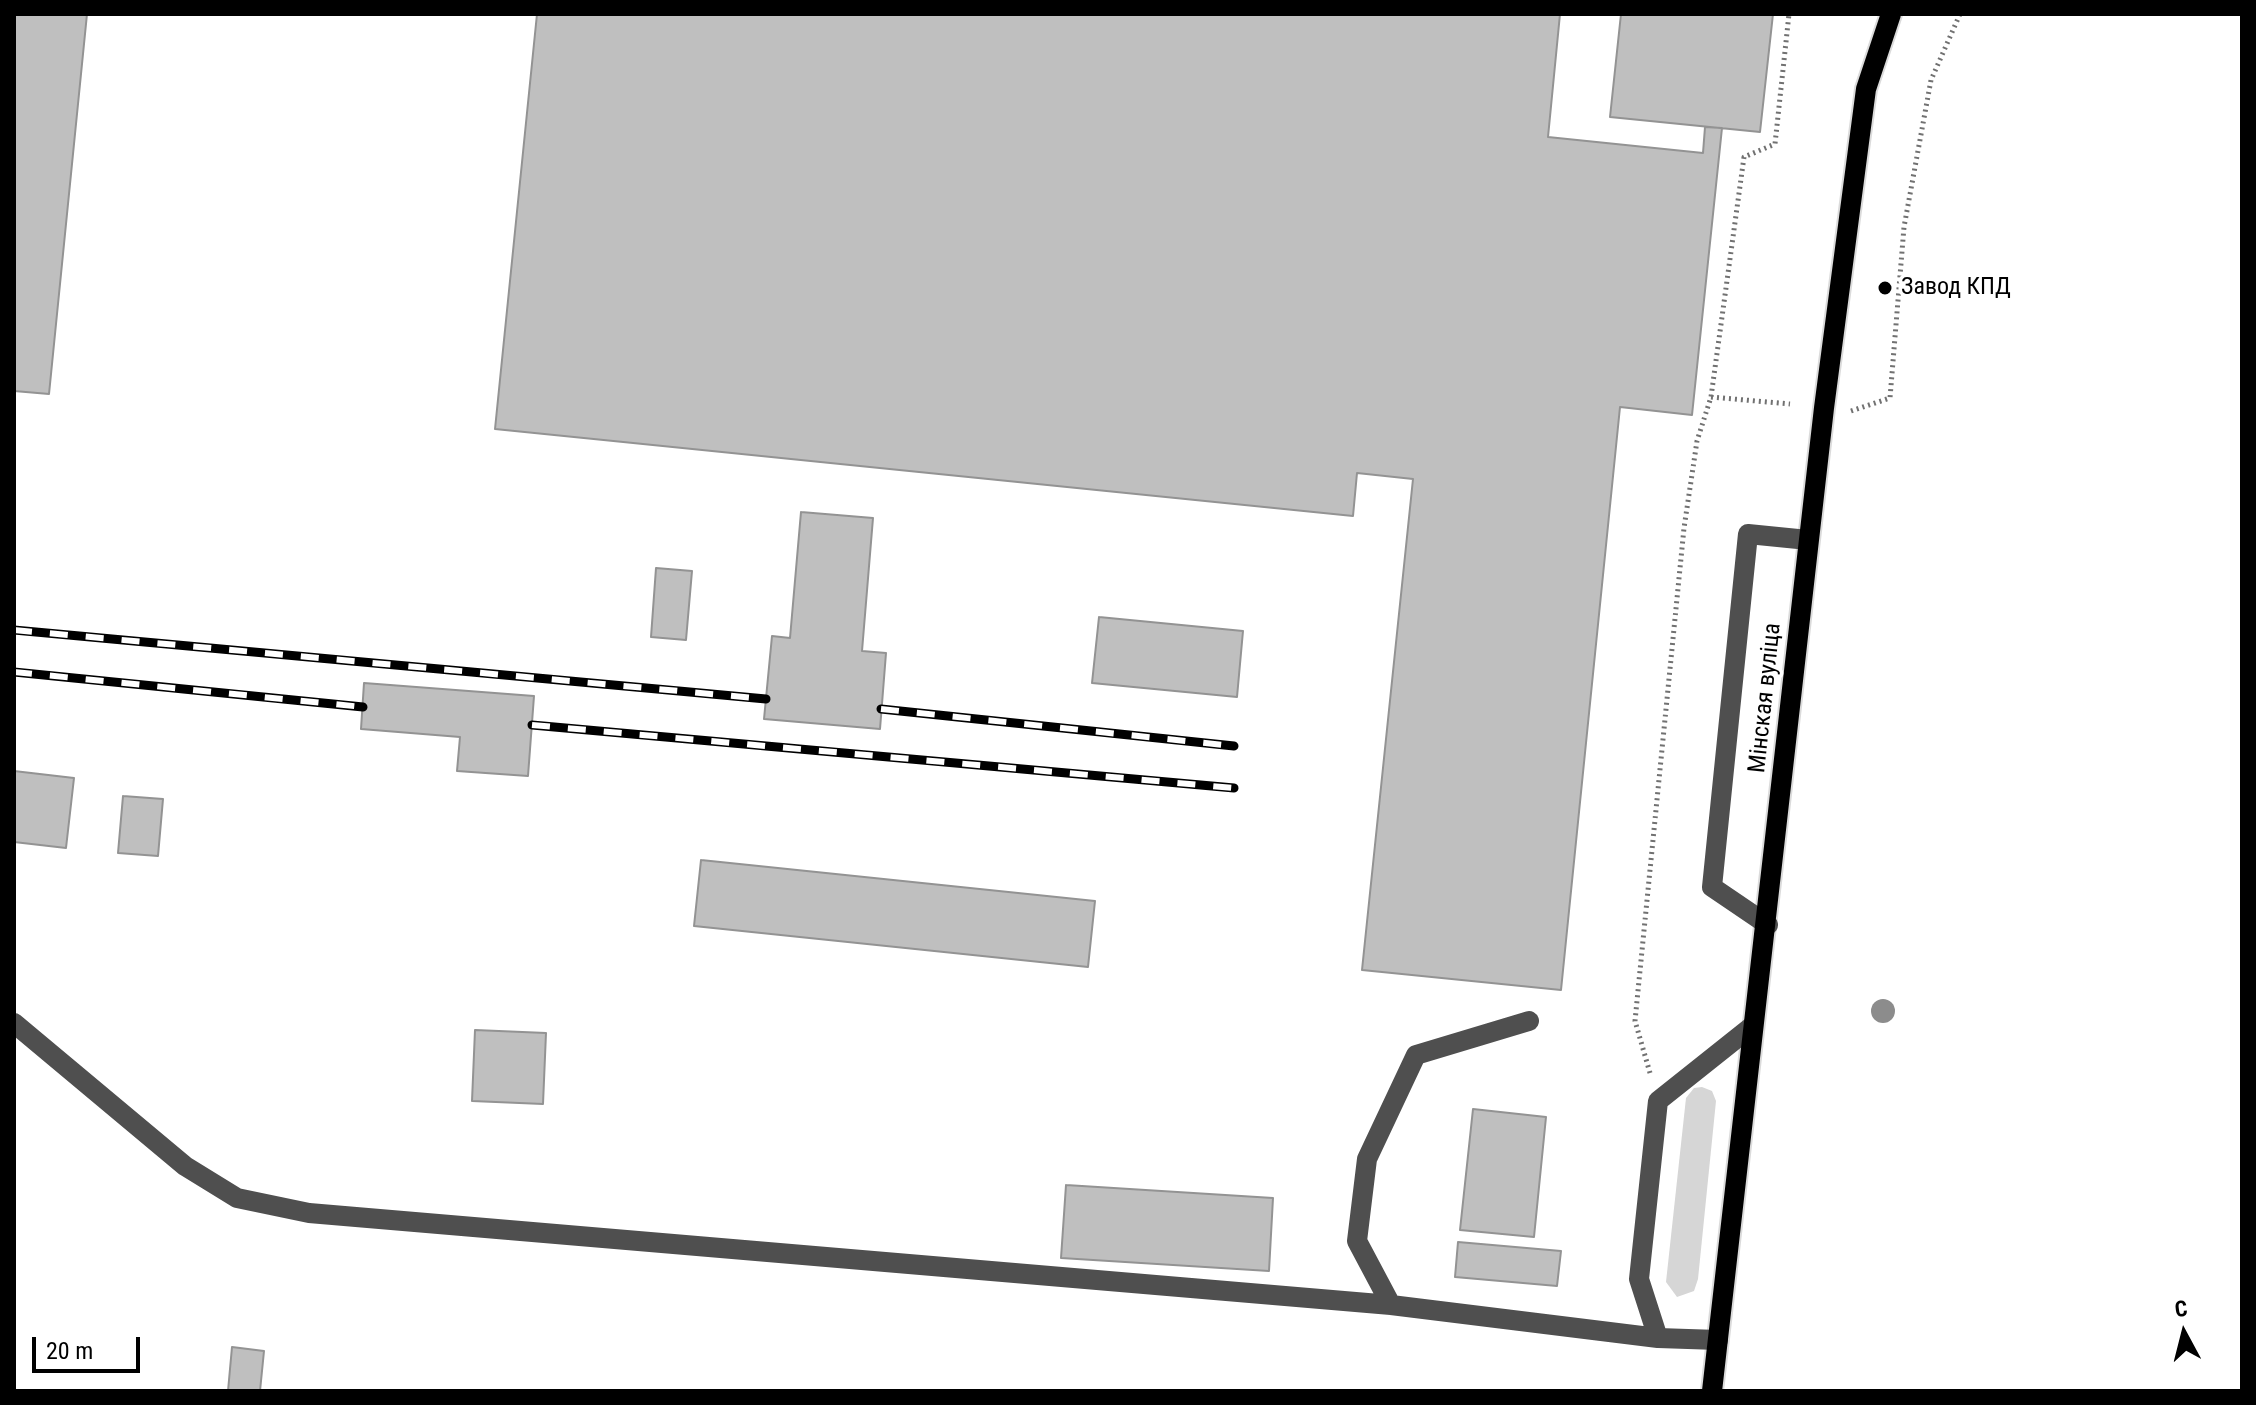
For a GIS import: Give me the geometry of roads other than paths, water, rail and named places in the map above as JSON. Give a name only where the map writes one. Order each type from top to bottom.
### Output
[{"type":"main road","name":"Мінская вуліца","points":[[1712,1391],[1751,1027],[1768,925],[1808,540],[1866,89],[1891,14]]},
{"type":"lane","points":[[1768,925],[1712,887],[1748,534],[1808,540]]},
{"type":"lane","points":[[1391,1305],[1357,1241],[1367,1159],[1416,1055],[1529,1021]]},
{"type":"lane","points":[[14,1023],[185,1166],[237,1198],[309,1213],[1391,1305],[1658,1338],[1718,1340]]},
{"type":"lane","points":[[1658,1338],[1639,1279],[1658,1101],[1751,1027]]},
{"type":"railway","points":[[14,630],[766,699]]},
{"type":"railway","points":[[14,672],[363,707]]},
{"type":"railway","points":[[881,709],[1234,746]]},
{"type":"railway","points":[[532,725],[1234,788]]},
{"type":"place","name":"Завод КПД","points":[[1885,288]]}]
